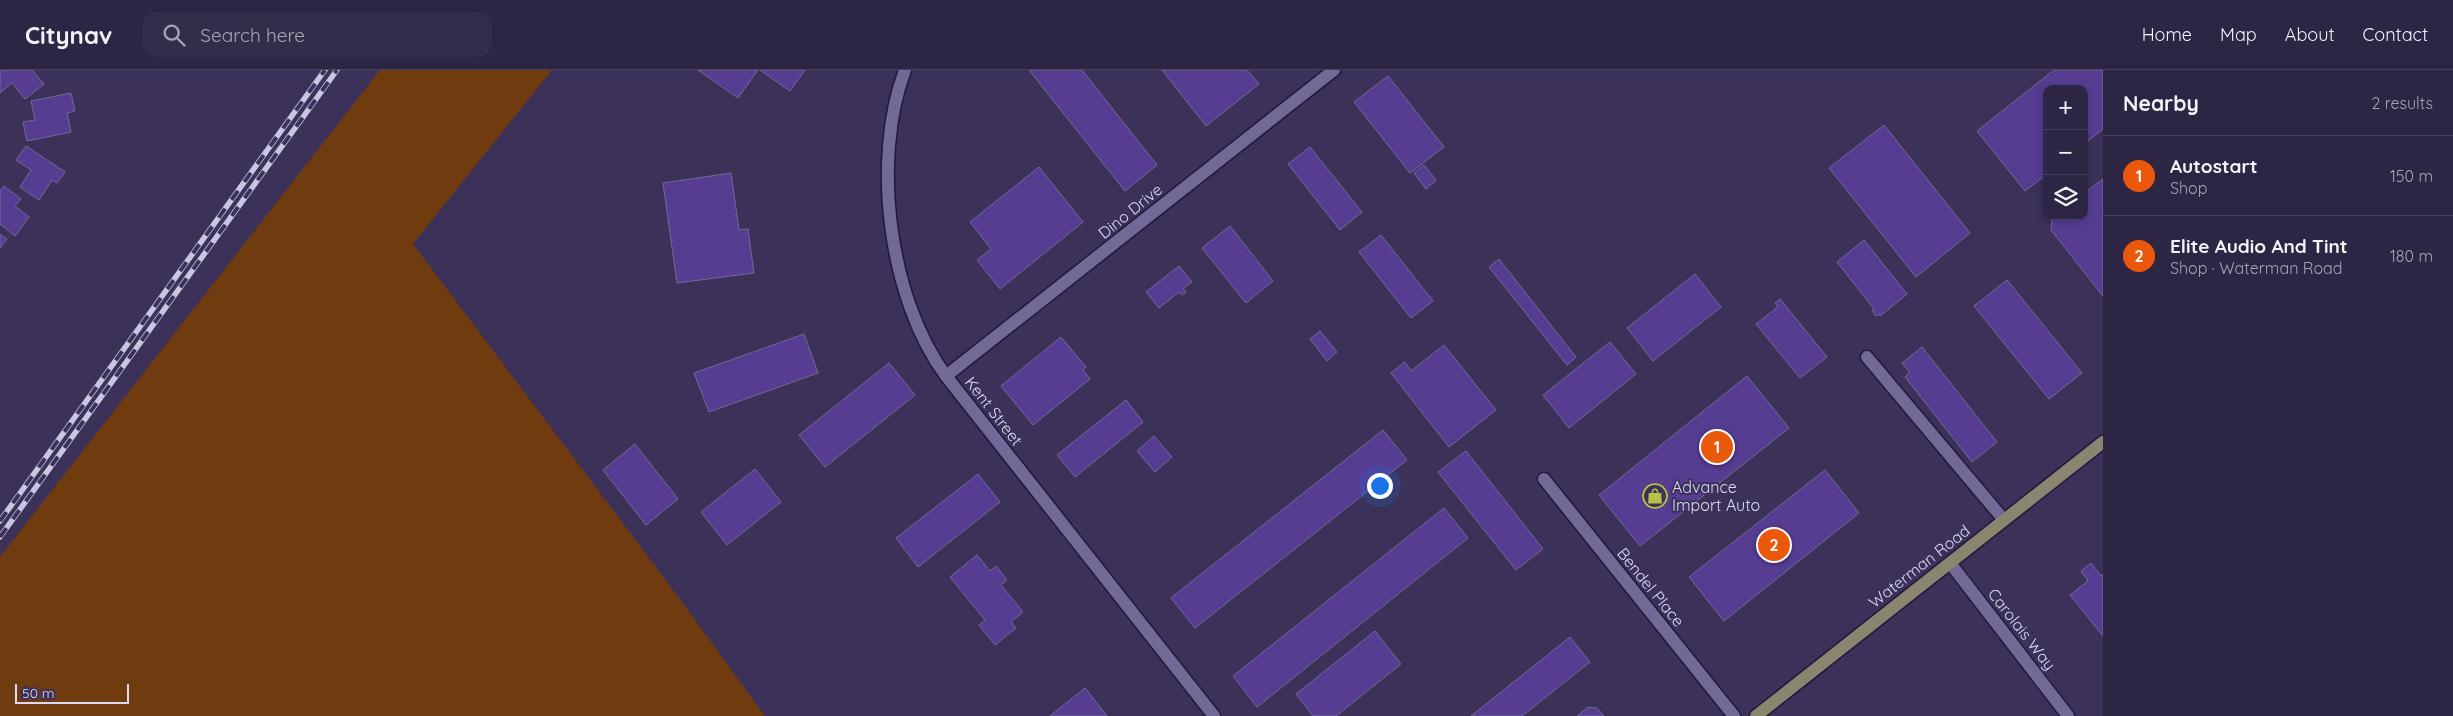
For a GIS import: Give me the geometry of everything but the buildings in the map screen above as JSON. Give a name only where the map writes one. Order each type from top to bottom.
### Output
[{"type":"main road","name":"Waterman Road","points":[[1756,716],[2103,442]]},
{"type":"street","name":"Kent Street","points":[[905,70],[895,100],[888,163],[895,250],[914,318],[934,361],[1214,716]]},
{"type":"street","name":"Dino Drive","points":[[946,376],[1334,70]]},
{"type":"street","points":[[1866,357],[2004,520]]},
{"type":"street","name":"Bendel Place","points":[[1544,478],[1734,716]]},
{"type":"street","name":"Carolais Way","points":[[1950,563],[2068,716]]},
{"type":"shaded area","points":[[380,70],[552,70],[413,244],[679,598],[765,716],[0,716],[0,557]]},
{"type":"railway","points":[[0,521],[325,70]]},
{"type":"railway","points":[[0,537],[337,70]]},
{"type":"place","name":"Autostart","points":[[1717,447]]},
{"type":"place","name":"Advance Import Auto","points":[[1655,496]]},
{"type":"place","name":"Elite Audio And Tint","points":[[1774,545]]}]
